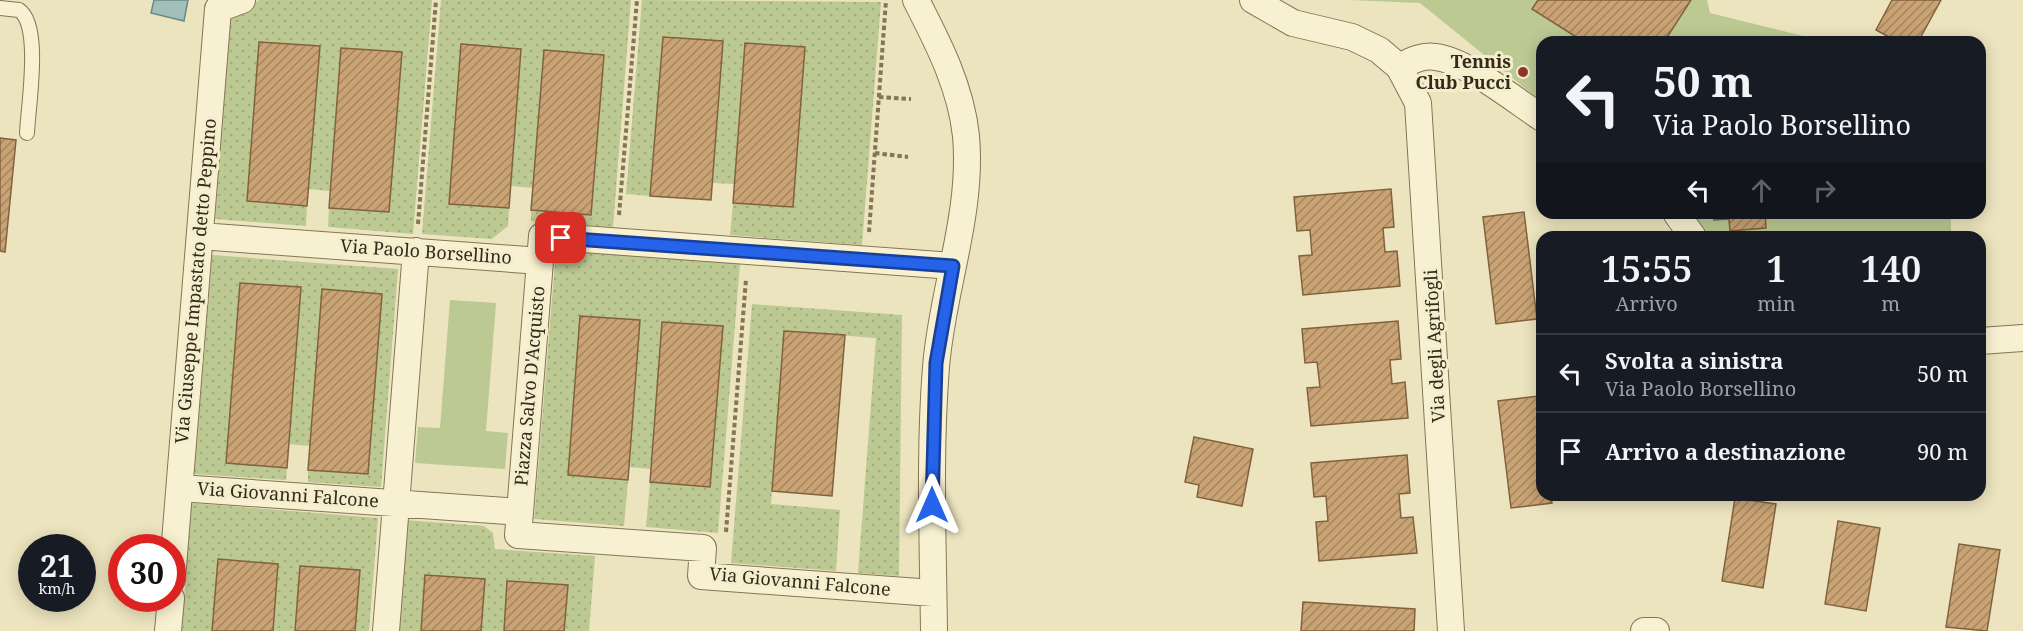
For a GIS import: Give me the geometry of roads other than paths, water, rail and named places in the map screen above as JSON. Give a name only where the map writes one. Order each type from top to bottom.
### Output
[{"type":"street","name":"Via Giuseppe Impastato detto Peppino","points":[[176,534],[218,9],[242,0]]},
{"type":"street","points":[[916,0],[947,63],[965,134],[966,184],[935,384],[932,471],[934,631]]},
{"type":"street","points":[[1253,0],[1293,23],[1339,33],[1365,43],[1400,66],[1416,58],[1434,56],[1452,60],[1536,114]]},
{"type":"street","name":"Via degli Agrifogli","points":[[1400,66],[1414,92],[1421,117],[1451,631]]},
{"type":"street","name":"Via Paolo Borsellino","points":[[200,236],[540,261]]},
{"type":"street","points":[[540,261],[542,236],[953,266]]},
{"type":"street","points":[[396,502],[416,251]]},
{"type":"street","name":"Piazza Salvo D'Acquisto","points":[[520,512],[540,261]]},
{"type":"street","points":[[1986,341],[2023,338]]},
{"type":"street","name":"Via Giovanni Falcone","points":[[180,488],[520,512],[518,535],[703,548],[701,576],[933,593]]},
{"type":"street","name":"Via Giovanni Falcone","points":[[386,631],[396,502]]},
{"type":"street","points":[[168,631],[170,612]]},
{"type":"street","points":[[1644,631],[1656,631]]},
{"type":"lane","points":[[0,8],[19,10],[30,22],[32,45],[27,133]]},
{"type":"water","points":[[154,0],[188,0],[184,21],[151,13]]},
{"type":"place","name":"Tennis Club Pucci","points":[[1523,72]]}]
